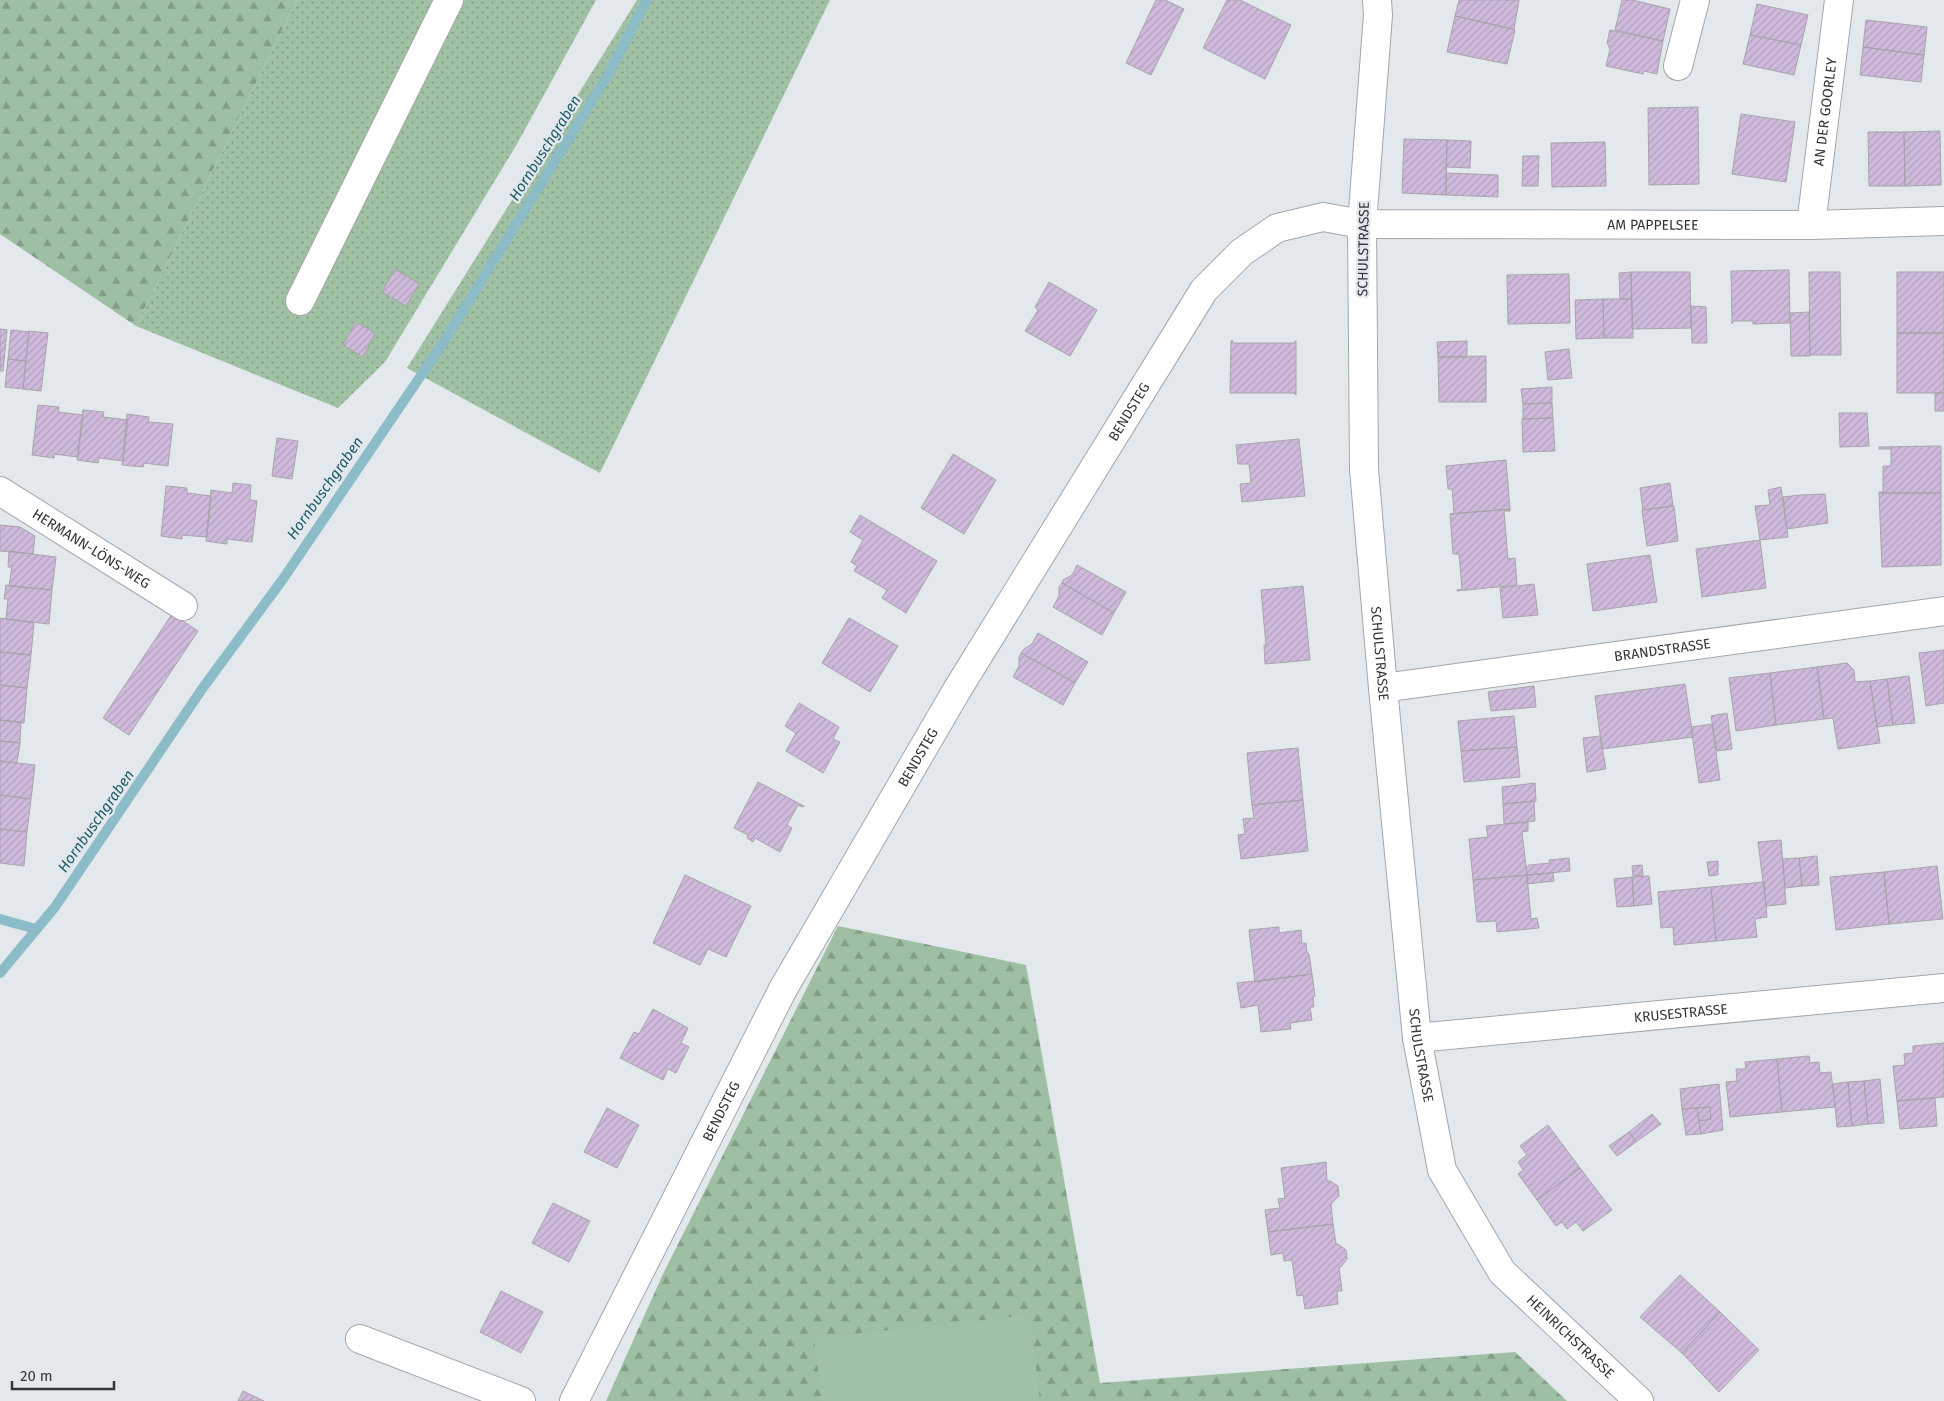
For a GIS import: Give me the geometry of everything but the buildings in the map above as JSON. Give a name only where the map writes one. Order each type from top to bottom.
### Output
[{"type":"street","points":[[300,301],[450,0]]},
{"type":"street","points":[[1678,66],[1694,0]]},
{"type":"street","name":"AN DER GOORLEY","points":[[1811,226],[1839,0]]},
{"type":"street","name":"SCHULSTRASSE","points":[[1378,5],[1362,224],[1364,468],[1417,1038],[1442,1170],[1502,1272]]},
{"type":"street","name":"BENDSTEG","points":[[574,1401],[784,989],[957,690],[1204,290],[1242,252],[1278,228],[1323,217],[1362,224]]},
{"type":"street","name":"AM PAPPELSEE","points":[[1362,224],[1811,226],[1944,222]]},
{"type":"street","name":"HERMANN-LÖNS-WEG","points":[[0,491],[183,606]]},
{"type":"street","name":"BRANDSTRASSE","points":[[1383,688],[1944,611]]},
{"type":"street","name":"KRUSESTRASSE","points":[[1417,1038],[1944,988]]},
{"type":"street","name":"HEINRICHSTRASSE","points":[[1502,1272],[1631,1398]]},
{"type":"street","points":[[360,1339],[521,1401]]},
{"type":"green space","points":[[0,0],[297,0],[136,326],[0,234]]},
{"type":"green space","points":[[297,0],[596,0],[517,144],[385,362],[338,408],[136,326]]},
{"type":"green space","points":[[637,0],[830,0],[600,473],[407,368]]},
{"type":"green space","points":[[838,926],[1026,965],[1100,1383],[1515,1352],[1567,1401],[606,1401],[663,1274]]},
{"type":"green space","points":[[1030,1315],[1040,1401],[822,1401],[814,1338]]},
{"type":"waterway","name":"Hornbuschgraben","points":[[0,973],[55,907],[202,689],[283,579],[445,340],[608,75],[647,0]]},
{"type":"waterway","points":[[0,919],[36,929]]}]
